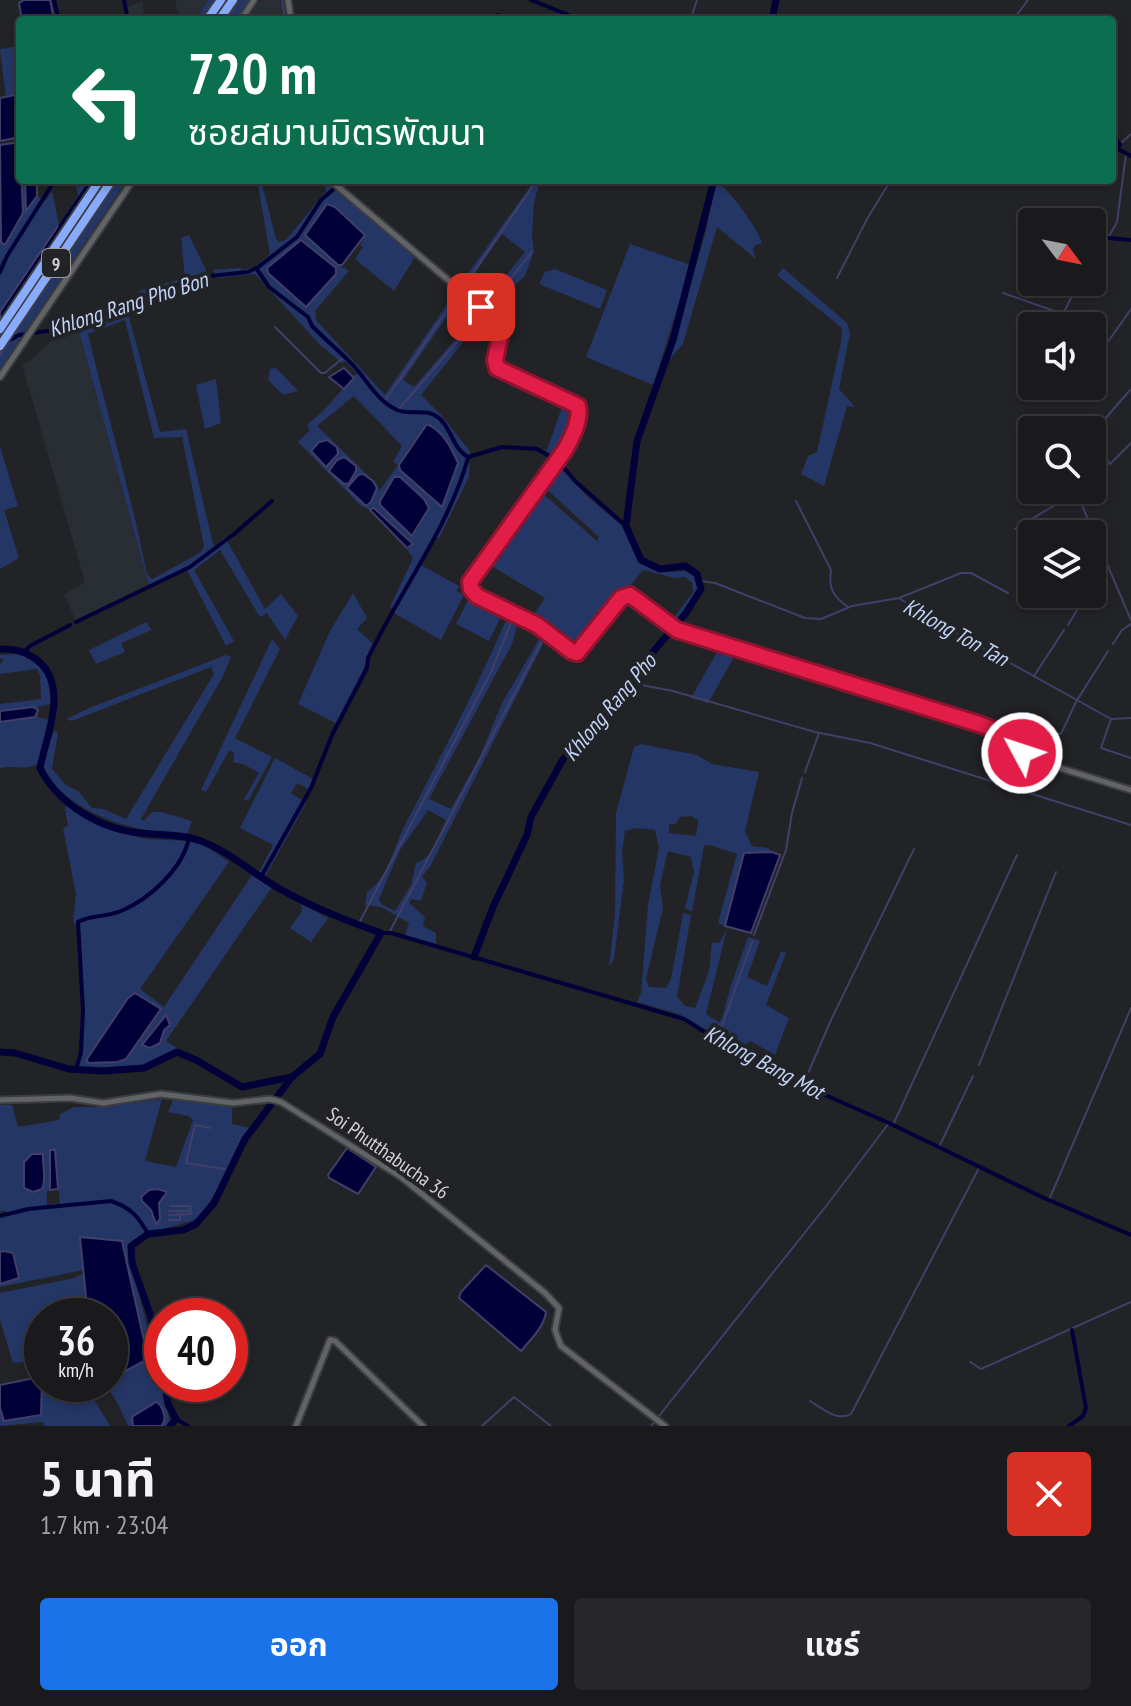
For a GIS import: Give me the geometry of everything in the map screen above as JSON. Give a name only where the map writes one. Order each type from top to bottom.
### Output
[{"type":"highway","name":"9","points":[[0,329],[97,184]]},
{"type":"highway","name":"9","points":[[0,346],[109,184]]},
{"type":"street","points":[[0,377],[130,184]]},
{"type":"street","points":[[334,184],[487,313],[499,328],[501,337],[495,364],[499,371],[578,406],[574,434],[470,582],[477,596],[537,625],[574,652],[581,650],[614,606],[627,595],[677,630],[979,724],[1018,739],[1022,753],[1031,759],[1131,790]]},
{"type":"street","name":"Soi Phutthabucha 36","points":[[0,1100],[70,1098],[103,1103],[161,1094],[233,1103],[278,1101],[407,1181],[545,1293],[559,1308],[555,1330],[561,1346],[659,1422]]},
{"type":"street","points":[[296,1426],[330,1340],[335,1341],[423,1426]]},
{"type":"shaded area","points":[[24,0],[50,0],[53,16],[21,16],[19,3]]},
{"type":"shaded area","points":[[175,0],[208,0],[198,16],[179,16]]},
{"type":"shaded area","points":[[208,0],[250,0],[239,16],[198,16]]},
{"type":"shaded area","points":[[280,0],[283,16],[250,16],[259,2]]},
{"type":"shaded area","points":[[142,2],[144,16],[128,16],[127,7]]},
{"type":"shaded area","points":[[16,47],[16,95],[6,97],[0,49]]},
{"type":"shaded area","points":[[16,95],[16,138],[0,141],[0,98]]},
{"type":"shaded area","points":[[16,143],[16,184],[22,184],[23,213],[5,245],[1,242],[0,145]]},
{"type":"shaded area","points":[[22,184],[26,184],[26,210],[37,196],[45,201],[52,191],[59,225],[78,196],[76,184],[124,184],[0,369],[0,277],[6,261],[2,260],[0,267],[0,226],[1,242],[23,213]]},
{"type":"shaded area","points":[[25,184],[37,184],[37,196],[26,211]]},
{"type":"shaded area","points":[[93,184],[113,184],[0,355],[0,312],[58,226],[65,226]]},
{"type":"shaded area","points":[[258,184],[262,184],[276,239],[280,242],[286,240],[326,191],[324,184],[331,184],[415,257],[394,291],[355,259],[365,237],[331,204],[326,204],[305,235],[338,265],[342,265],[341,268],[349,271],[315,311],[316,320],[385,395],[456,291],[462,295],[403,380],[414,387],[480,311],[496,326],[496,336],[484,320],[480,321],[421,395],[470,451],[469,477],[439,538],[434,538],[421,565],[459,586],[457,591],[464,595],[441,640],[394,613],[395,610],[390,607],[413,558],[407,550],[413,544],[373,508],[370,510],[360,505],[298,442],[310,430],[307,425],[357,373],[320,345],[255,274],[216,278],[213,270],[255,267],[270,254]],"holes":[[[301,240],[336,268],[336,274],[306,307],[268,268]],[[354,396],[402,446],[393,462],[398,465],[379,491],[377,484],[317,426]],[[449,444],[458,463],[452,477],[400,470]],[[394,477],[400,477],[424,499],[429,508],[417,531],[380,501]]]},
{"type":"shaded area","points":[[532,184],[539,184],[534,203],[534,251],[525,276],[487,310],[483,304],[525,252],[502,234],[464,289],[459,286]]},
{"type":"shaded area","points":[[716,184],[718,184],[742,210],[762,243],[755,245],[753,250],[756,259],[717,227],[683,344],[669,360],[706,231]]},
{"type":"shaded area","points":[[327,204],[335,207],[365,235],[342,265],[338,265],[305,235]]},
{"type":"shaded area","points":[[189,235],[206,270],[206,280],[132,304],[132,298],[141,290],[185,278],[181,238]]},
{"type":"shaded area","points":[[301,240],[336,268],[336,274],[306,307],[268,273],[267,268]]},
{"type":"shaded area","points":[[630,244],[691,265],[653,385],[586,357]]},
{"type":"shaded area","points":[[783,268],[847,323],[850,333],[839,389],[855,407],[847,406],[824,486],[801,474],[808,456],[817,452],[842,328],[777,275]]},
{"type":"shaded area","points":[[555,269],[607,290],[600,309],[539,284],[545,272]]},
{"type":"shaded area","points":[[126,306],[160,432],[186,429],[213,544],[215,546],[225,537],[265,609],[281,594],[298,616],[285,640],[267,613],[260,617],[220,550],[194,570],[234,641],[226,646],[187,570],[149,586],[79,332],[51,341],[50,333],[87,324]],"holes":[[[125,320],[154,438],[182,437],[204,546],[201,552],[152,579],[147,574],[88,334]]]},
{"type":"shaded area","points":[[79,332],[149,586],[76,621],[64,594],[85,582],[22,365],[51,341]]},
{"type":"shaded area","points":[[276,368],[298,391],[283,395],[268,380],[270,369]]},
{"type":"shaded area","points":[[344,368],[354,378],[344,389],[329,377]]},
{"type":"shaded area","points":[[216,379],[221,423],[205,429],[196,385]]},
{"type":"shaded area","points":[[563,404],[572,407],[575,413],[566,442],[555,457],[543,449],[547,450]]},
{"type":"shaded area","points":[[427,424],[442,435],[458,463],[442,507],[400,470],[399,465]]},
{"type":"shaded area","points":[[327,440],[337,447],[338,454],[326,467],[311,451],[319,442]]},
{"type":"shaded area","points":[[0,446],[18,506],[4,510],[19,558],[0,569]]},
{"type":"shaded area","points":[[344,457],[356,466],[356,471],[349,483],[344,484],[329,471],[337,460]]},
{"type":"shaded area","points":[[558,465],[589,498],[622,526],[641,563],[667,572],[692,571],[697,586],[694,599],[674,624],[670,623],[693,592],[692,583],[685,577],[674,578],[643,570],[626,591],[619,594],[575,651],[522,615],[523,612],[534,614],[545,598],[488,564],[540,491],[597,541],[599,537],[543,486]]},
{"type":"shaded area","points":[[363,474],[377,488],[366,506],[347,488],[358,475]]},
{"type":"shaded area","points":[[394,477],[400,477],[424,499],[429,508],[412,536],[380,505]]},
{"type":"shaded area","points":[[373,508],[413,544],[407,548],[370,510]]},
{"type":"shaded area","points":[[353,593],[367,618],[357,629],[373,644],[336,723],[298,704],[330,631]]},
{"type":"shaded area","points":[[470,596],[503,613],[489,641],[456,624]]},
{"type":"shaded area","points":[[507,618],[513,619],[517,626],[512,644],[429,799],[451,809],[480,756],[502,703],[541,636],[545,640],[431,865],[422,877],[427,882],[421,901],[412,899],[409,903],[425,917],[423,926],[436,933],[436,945],[405,935],[409,923],[381,907],[365,905],[367,892],[385,870]],"holes":[[[428,810],[446,820],[427,857],[416,863],[411,885],[395,911],[381,904],[379,899],[400,850]]]},
{"type":"shaded area","points":[[146,622],[152,630],[121,643],[125,652],[96,664],[89,650]]},
{"type":"shaded area","points":[[272,639],[280,649],[235,738],[272,757],[248,801],[244,799],[259,773],[233,762],[234,752],[229,751],[206,792],[201,790]]},
{"type":"shaded area","points":[[720,647],[737,652],[708,703],[691,698]]},
{"type":"shaded area","points":[[20,654],[33,658],[46,675],[51,704],[38,707],[38,717],[49,720],[38,764],[33,766],[0,768],[0,722],[35,717],[36,707],[0,711],[0,704],[41,699],[40,675],[37,669],[0,674],[0,664],[4,660],[0,655]]},
{"type":"shaded area","points":[[226,655],[231,657],[223,676],[141,819],[144,821],[152,812],[161,812],[192,821],[187,835],[138,828],[93,813],[62,793],[49,779],[44,762],[54,731],[58,732],[52,769],[92,808],[103,809],[126,819],[214,674],[211,667],[72,721],[66,719]]},
{"type":"shaded area","points":[[33,707],[38,710],[35,717],[0,722],[0,711]]},
{"type":"shaded area","points":[[641,744],[697,755],[712,764],[759,772],[745,831],[752,846],[768,848],[772,852],[744,853],[725,926],[718,923],[737,854],[704,846],[692,912],[685,908],[694,872],[691,857],[668,851],[660,885],[663,908],[646,979],[649,987],[666,988],[671,979],[683,913],[691,915],[677,997],[685,1006],[695,1008],[709,971],[712,942],[719,943],[727,929],[706,1014],[719,1022],[748,937],[760,941],[747,977],[767,986],[781,951],[786,953],[766,1005],[789,1018],[775,1055],[750,1041],[741,1049],[737,1048],[679,1014],[637,1002],[641,993],[648,905],[659,847],[655,830],[636,828],[625,831],[622,852],[624,880],[614,959],[609,967],[615,913],[616,813],[634,747]],"holes":[[[691,816],[698,820],[696,836],[669,833],[669,824],[676,824],[680,817]]]},
{"type":"shaded area","points":[[275,758],[313,779],[309,789],[297,783],[291,793],[306,803],[265,877],[259,872],[273,845],[240,828]]},
{"type":"shaded area","points":[[68,804],[106,828],[145,839],[190,841],[204,845],[229,862],[140,989],[164,1007],[252,875],[272,887],[166,1041],[183,1052],[177,1055],[138,1066],[78,1068],[83,1016],[82,981],[78,929],[73,921],[76,894],[63,828],[68,826],[65,809]],"holes":[[[128,998],[160,1010],[125,1059],[117,1063],[88,1063],[87,1059]]]},
{"type":"shaded area","points":[[772,852],[780,855],[751,933],[725,926],[744,853]]},
{"type":"shaded area","points":[[301,904],[328,918],[311,942],[290,928],[302,911]]},
{"type":"shaded area","points":[[135,993],[161,1009],[126,1059],[88,1063],[87,1059],[128,998]]},
{"type":"shaded area","points":[[166,1015],[170,1025],[164,1030],[160,1043],[150,1048],[142,1045]]},
{"type":"shaded area","points":[[174,1098],[232,1106],[232,1124],[251,1128],[198,1219],[153,1232],[148,1230],[130,1243],[128,1249],[144,1315],[144,1352],[128,1323],[128,1298],[114,1298],[81,1238],[84,1270],[0,1287],[0,1284],[13,1280],[4,1251],[0,1252],[0,1216],[7,1213],[4,1210],[0,1212],[0,1105],[12,1105],[18,1127],[59,1120],[60,1114],[74,1107],[162,1099],[145,1161],[176,1167],[193,1120],[189,1116],[168,1112]],"holes":[[[54,1150],[60,1203],[47,1205]],[[43,1154],[24,1188],[24,1162]]]},
{"type":"shaded area","points":[[347,1148],[376,1167],[358,1194],[328,1175]]},
{"type":"shaded area","points":[[50,1150],[55,1150],[58,1189],[50,1190]]},
{"type":"shaded area","points":[[32,1154],[43,1154],[44,1176],[42,1189],[33,1192],[24,1188],[24,1162]]},
{"type":"shaded area","points":[[149,1190],[167,1192],[159,1203],[160,1219],[156,1224],[151,1210],[141,1197]]},
{"type":"shaded area","points":[[80,1237],[122,1241],[144,1341],[144,1361],[128,1370],[128,1298],[86,1297]]},
{"type":"shaded area","points":[[0,1252],[13,1253],[19,1278],[0,1284]]},
{"type":"shaded area","points":[[486,1265],[546,1312],[540,1328],[521,1351],[459,1298]]},
{"type":"shaded area","points":[[84,1273],[85,1298],[24,1298],[24,1362],[13,1363],[0,1320],[0,1293],[74,1278]]},
{"type":"shaded area","points":[[144,1361],[144,1402],[156,1402],[132,1417],[133,1426],[128,1426],[117,1402],[128,1402],[128,1370]]},
{"type":"shaded area","points":[[24,1380],[24,1402],[41,1402],[41,1415],[4,1421],[0,1408],[0,1385]]},
{"type":"shaded area","points":[[42,1402],[96,1402],[110,1426],[44,1426],[43,1422],[0,1426],[0,1408],[4,1421],[42,1413]]},
{"type":"shaded area","points":[[156,1402],[165,1402],[170,1422],[167,1426],[161,1426],[165,1419]]},
{"type":"shaded area","points":[[156,1402],[164,1413],[161,1426],[133,1426],[132,1417]]},
{"type":"waterway","points":[[54,0],[58,16]]},
{"type":"waterway","points":[[124,0],[127,16]]},
{"type":"waterway","points":[[282,0],[284,16]]},
{"type":"waterway","points":[[531,0],[571,16]]},
{"type":"waterway","points":[[692,16],[697,0]]},
{"type":"waterway","name":"Khlong Rang Pho","points":[[773,16],[776,0]]},
{"type":"waterway","points":[[1016,16],[1028,0]]},
{"type":"waterway","points":[[1120,144],[1131,134]]},
{"type":"waterway","points":[[1116,140],[1120,144],[1118,149],[1131,156]]},
{"type":"waterway","points":[[1106,240],[1117,222],[1126,154]]},
{"type":"waterway","points":[[0,272],[52,184]]},
{"type":"waterway","points":[[60,227],[89,184]]},
{"type":"waterway","points":[[257,268],[297,237],[321,200],[339,184]]},
{"type":"waterway","points":[[384,402],[534,184]]},
{"type":"waterway","name":"Khlong Rang Pho","points":[[474,957],[493,907],[527,835],[531,817],[562,761],[581,736],[638,676],[701,589],[697,574],[685,566],[660,569],[641,560],[626,526],[637,441],[673,340],[713,184]]},
{"type":"waterway","points":[[837,278],[889,184]]},
{"type":"waterway","points":[[1108,238],[1131,240]]},
{"type":"waterway","points":[[487,308],[532,252]]},
{"type":"waterway","name":"Khlong Rang Pho Bon","points":[[6,342],[19,335],[82,323],[110,309],[201,277],[248,272],[256,268],[269,287],[308,317],[312,326],[390,406],[402,412],[428,413],[439,418],[459,449],[468,457],[502,447],[537,449],[558,461],[576,482],[626,526]]},
{"type":"waterway","points":[[1003,293],[1063,314],[1072,296]]},
{"type":"waterway","points":[[1106,345],[1131,309]]},
{"type":"waterway","points":[[398,410],[482,313]]},
{"type":"waterway","points":[[275,327],[321,373],[344,357]]},
{"type":"waterway","points":[[1106,418],[1130,390]]},
{"type":"waterway","points":[[1106,458],[1110,464],[1131,443]]},
{"type":"waterway","points":[[261,877],[311,788],[332,735],[367,668],[368,658],[436,535],[468,458]]},
{"type":"waterway","points":[[76,622],[190,567],[272,501]]},
{"type":"waterway","points":[[796,501],[831,570],[833,592],[848,607]]},
{"type":"waterway","points":[[1015,529],[1057,504]]},
{"type":"waterway","points":[[1081,504],[1131,620]]},
{"type":"waterway","points":[[899,598],[961,573],[971,573],[1008,593]]},
{"type":"waterway","name":"Khlong Ton Tan","points":[[701,581],[715,583],[805,618],[821,619],[852,606],[899,598],[1111,719],[1101,748],[1131,758]]},
{"type":"waterway","points":[[1068,625],[1078,608]]},
{"type":"waterway","points":[[358,925],[491,672],[511,623]]},
{"type":"waterway","points":[[1113,644],[1122,630],[1131,624]]},
{"type":"waterway","points":[[24,652],[70,625]]},
{"type":"waterway","points":[[1034,676],[1064,630]]},
{"type":"waterway","points":[[389,933],[541,643]]},
{"type":"waterway","name":"Khlong Bang Mot","points":[[0,649],[16,650],[31,656],[43,666],[51,679],[54,708],[40,768],[69,803],[96,820],[125,831],[201,841],[292,896],[381,933],[333,1017],[320,1054],[292,1077],[245,1139],[214,1203],[196,1224],[183,1230],[148,1234],[131,1246],[132,1263],[144,1298]]},
{"type":"waterway","points":[[1050,732],[1061,734],[1076,702],[1108,651]]},
{"type":"waterway","points":[[631,683],[673,691],[815,732],[870,743],[1131,825]]},
{"type":"waterway","name":"Khlong Ton Tan","points":[[1112,719],[1131,718]]},
{"type":"waterway","points":[[805,772],[819,733]]},
{"type":"waterway","points":[[754,935],[786,850],[802,778]]},
{"type":"waterway","points":[[76,1070],[81,1052],[83,1010],[78,922],[121,911],[154,891],[180,860],[189,838]]},
{"type":"waterway","points":[[803,1085],[914,849]]},
{"type":"waterway","points":[[893,1125],[1017,855]]},
{"type":"waterway","points":[[979,1065],[1056,872]]},
{"type":"waterway","name":"Khlong Bang Mot","points":[[381,933],[391,933],[684,1019],[809,1088],[1044,1198],[1131,1235]]},
{"type":"waterway","points":[[717,1040],[752,942]]},
{"type":"waterway","points":[[1049,1200],[1131,1008]]},
{"type":"waterway","points":[[0,1052],[15,1053],[69,1069],[103,1071],[144,1068],[177,1052],[242,1087],[292,1077]]},
{"type":"waterway","points":[[939,1147],[973,1076]]},
{"type":"waterway","points":[[651,1426],[889,1123]]},
{"type":"waterway","points":[[210,1128],[195,1125],[186,1163],[225,1169]]},
{"type":"waterway","points":[[810,1401],[835,1415],[851,1414],[980,1166]]},
{"type":"waterway","points":[[0,1216],[28,1209],[111,1201],[133,1213],[148,1234]]},
{"type":"waterway","points":[[169,1215],[191,1214],[190,1206],[170,1206]]},
{"type":"waterway","points":[[169,1211],[190,1211]]},
{"type":"waterway","points":[[169,1220],[180,1220],[180,1216]]},
{"type":"waterway","points":[[970,1362],[981,1369],[1131,1302]]},
{"type":"waterway","points":[[1069,1426],[1083,1416],[1086,1408],[1072,1330]]},
{"type":"waterway","points":[[482,1426],[514,1397],[551,1426]]},
{"type":"waterway","points":[[168,1402],[176,1419],[170,1426]]},
{"type":"waterway","points":[[176,1419],[188,1426]]},
{"type":"route","points":[[481,307],[501,332],[495,360],[499,371],[578,406],[579,411],[574,434],[565,450],[470,582],[477,596],[537,625],[577,653],[621,598],[630,595],[677,630],[979,724],[1018,739],[1022,753]]}]
